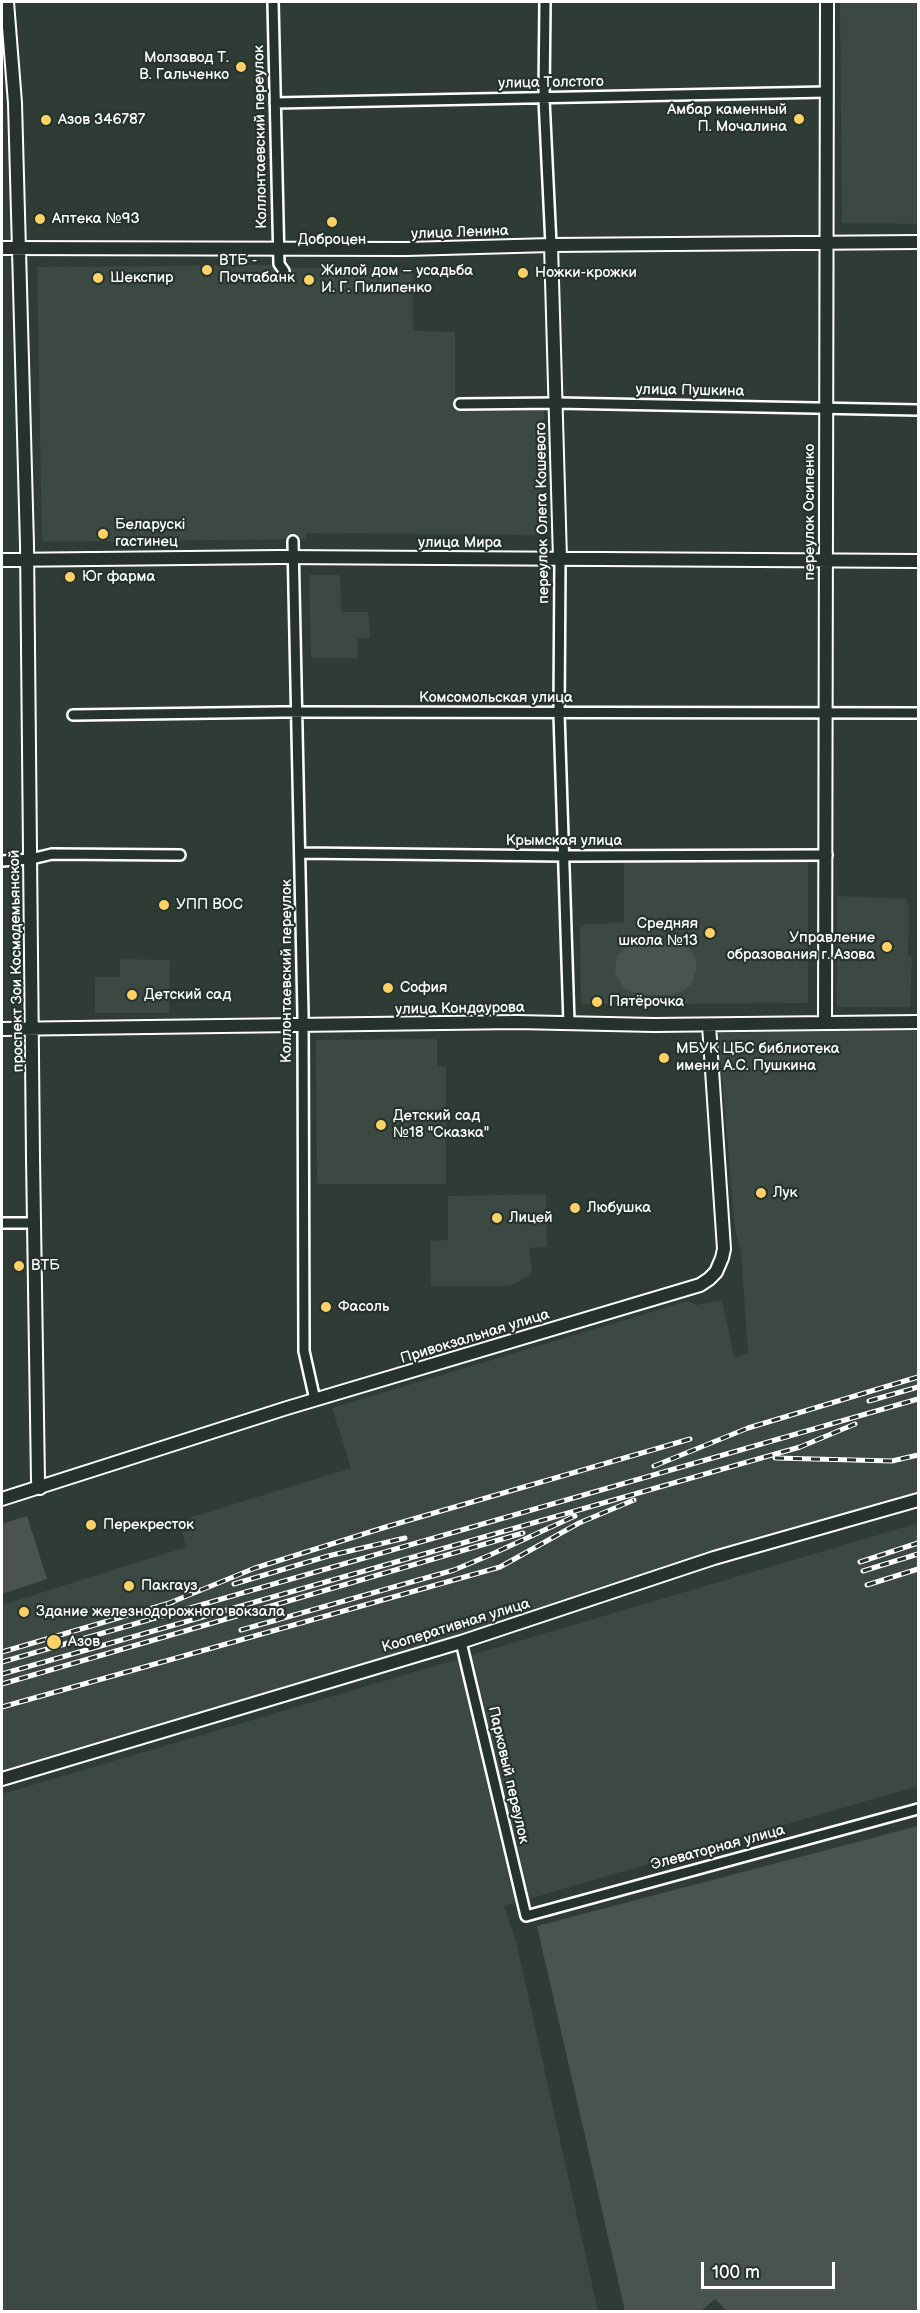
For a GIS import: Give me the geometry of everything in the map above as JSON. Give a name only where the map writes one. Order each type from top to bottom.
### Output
[{"type":"street","name":"проспект Зои Космодемьянской","points":[[7,2],[15,103],[27,559],[38,1481],[40,1488]]},
{"type":"street","name":"Коллонтаевский переулок","points":[[273,2],[278,249],[279,264],[284,270]]},
{"type":"street","name":"переулок Олега Кошевого","points":[[545,2],[544,99],[557,403],[560,559],[558,714],[565,856],[569,1023]]},
{"type":"street","name":"переулок Осипенко","points":[[825,1023],[827,2]]},
{"type":"street","name":"улица Толстого","points":[[275,103],[827,92]]},
{"type":"street","name":"улица Ленина","points":[[2,248],[406,249],[551,245],[918,242]]},
{"type":"street","name":"улица Пушкина","points":[[460,404],[557,403],[918,410]]},
{"type":"street","name":"Коллонтаевский переулок","points":[[293,541],[301,853],[304,1351],[315,1400]]},
{"type":"street","name":"улица Мира","points":[[2,560],[292,557],[918,561]]},
{"type":"street","name":"Комсомольская улица","points":[[73,715],[918,713]]},
{"type":"street","name":"Крымская улица","points":[[301,853],[565,856],[827,855]]},
{"type":"street","points":[[2,861],[31,859],[52,854],[180,855]]},
{"type":"street","name":"улица Кондаурова","points":[[2,1029],[918,1022]]},
{"type":"street","name":"Привокзальная улица","points":[[2,1499],[315,1400],[700,1285],[709,1279],[716,1272],[724,1249],[710,1025]]},
{"type":"street","points":[[2,1223],[35,1223]]},
{"type":"street","name":"Кооперативная улица","points":[[2,1779],[461,1642],[714,1558],[918,1500]]},
{"type":"street","name":"Парковый переулок","points":[[461,1642],[526,1916]]},
{"type":"street","name":"Элеваторная улица","points":[[526,1916],[918,1809]]},
{"type":"shaded area","points":[[840,2],[918,2],[918,224],[842,223]]},
{"type":"shaded area","points":[[269,265],[296,268],[412,269],[413,331],[455,332],[455,411],[544,410],[541,535],[306,533],[306,539],[42,542],[37,267]]},
{"type":"shaded area","points":[[309,575],[340,575],[341,612],[368,612],[370,638],[357,638],[358,658],[311,658]]},
{"type":"shaded area","name":"Средняя школа №13","points":[[808,861],[808,1003],[581,1004],[580,925],[624,922],[624,862]]},
{"type":"shaded area","points":[[837,896],[907,899],[906,904],[909,905],[908,956],[912,956],[910,1007],[837,1007]]},
{"type":"shaded area","points":[[677,942],[688,947],[695,957],[697,968],[691,985],[681,992],[670,995],[641,995],[624,988],[615,973],[617,956],[630,943]]},
{"type":"shaded area","name":"Детский сад","points":[[120,959],[170,960],[169,1013],[95,1013],[95,977],[120,977]]},
{"type":"shaded area","points":[[918,1029],[918,1498],[2,1773],[2,1605],[186,1547],[179,1521],[351,1468],[332,1408],[688,1301],[697,1305],[722,1300],[734,1357],[748,1353],[741,1251],[735,1229],[718,1033]]},
{"type":"shaded area","name":"Детский сад №18 \"Сказка\"","points":[[437,1039],[437,1066],[446,1067],[446,1184],[317,1184],[316,1040]]},
{"type":"shaded area","name":"Лицей","points":[[546,1194],[547,1247],[529,1248],[532,1274],[510,1286],[431,1286],[430,1241],[448,1240],[448,1196]]},
{"type":"shaded area","points":[[27,1516],[47,1579],[2,1594],[2,1524]]},
{"type":"shaded area","points":[[918,1523],[918,1786],[504,1906],[517,1945],[598,2311],[2,2311],[2,1794]]},
{"type":"shaded area","points":[[918,1826],[918,2311],[727,2311],[715,2299],[701,2311],[625,2311],[537,1926]]},
{"type":"railway","points":[[654,1466],[748,1428],[918,1377]]},
{"type":"railway","points":[[869,1401],[918,1387]]},
{"type":"railway","points":[[2,1662],[918,1399]]},
{"type":"railway","points":[[2,1674],[800,1447],[855,1424]]},
{"type":"railway","points":[[167,1604],[255,1568],[389,1526],[690,1439]]},
{"type":"railway","points":[[775,1458],[892,1461],[918,1455]]},
{"type":"railway","points":[[2,1707],[500,1567],[579,1523],[634,1500]]},
{"type":"railway","points":[[241,1630],[454,1570],[575,1516]]},
{"type":"railway","points":[[2,1684],[523,1533]]},
{"type":"railway","points":[[234,1584],[328,1556],[405,1538]]},
{"type":"railway","points":[[860,1562],[918,1543]]},
{"type":"railway","points":[[863,1571],[918,1554]]},
{"type":"railway","points":[[867,1585],[918,1569]]},
{"type":"railway","points":[[2,1652],[173,1602]]},
{"type":"place","name":"Молзавод Т. В. Гальченко","points":[[241,67]]},
{"type":"place","name":"Амбар каменный П. Мочалина","points":[[799,119]]},
{"type":"place","name":"Азов 346787","points":[[46,120]]},
{"type":"place","name":"Аптека №93","points":[[40,219]]},
{"type":"place","name":"Доброцен","points":[[332,222]]},
{"type":"place","name":"ВТБ - Почтабанк","points":[[207,270]]},
{"type":"place","name":"Ножки-крожки","points":[[523,273]]},
{"type":"place","name":"Шекспир","points":[[98,278]]},
{"type":"place","name":"Жилой дом – усадьба И. Г. Пилипенко","points":[[309,280]]},
{"type":"place","name":"Беларускi гастинец","points":[[103,534]]},
{"type":"place","name":"Юг фарма","points":[[70,577]]},
{"type":"place","name":"УПП ВОС","points":[[164,905]]},
{"type":"place","name":"Средняя школа №13","points":[[710,933]]},
{"type":"place","name":"Управление образования г. Азова","points":[[887,947]]},
{"type":"place","name":"София","points":[[388,988]]},
{"type":"place","name":"Детский сад","points":[[132,995]]},
{"type":"place","name":"Пятёрочка","points":[[597,1002]]},
{"type":"place","name":"МБУК ЦБС библиотека имени А.С. Пушкина","points":[[664,1058]]},
{"type":"place","name":"Детский сад №18 \"Сказка\"","points":[[381,1125]]},
{"type":"place","name":"Лук","points":[[761,1193]]},
{"type":"place","name":"Любушка","points":[[575,1208]]},
{"type":"place","name":"Лицей","points":[[497,1218]]},
{"type":"place","name":"ВТБ","points":[[19,1266]]},
{"type":"place","name":"Фасоль","points":[[326,1307]]},
{"type":"place","name":"Перекресток","points":[[91,1525]]},
{"type":"place","name":"Пакгауз","points":[[129,1586]]},
{"type":"place","name":"Здание железнодорожного вокзала","points":[[24,1612]]},
{"type":"place","name":"Азов","points":[[54,1642]]}]
